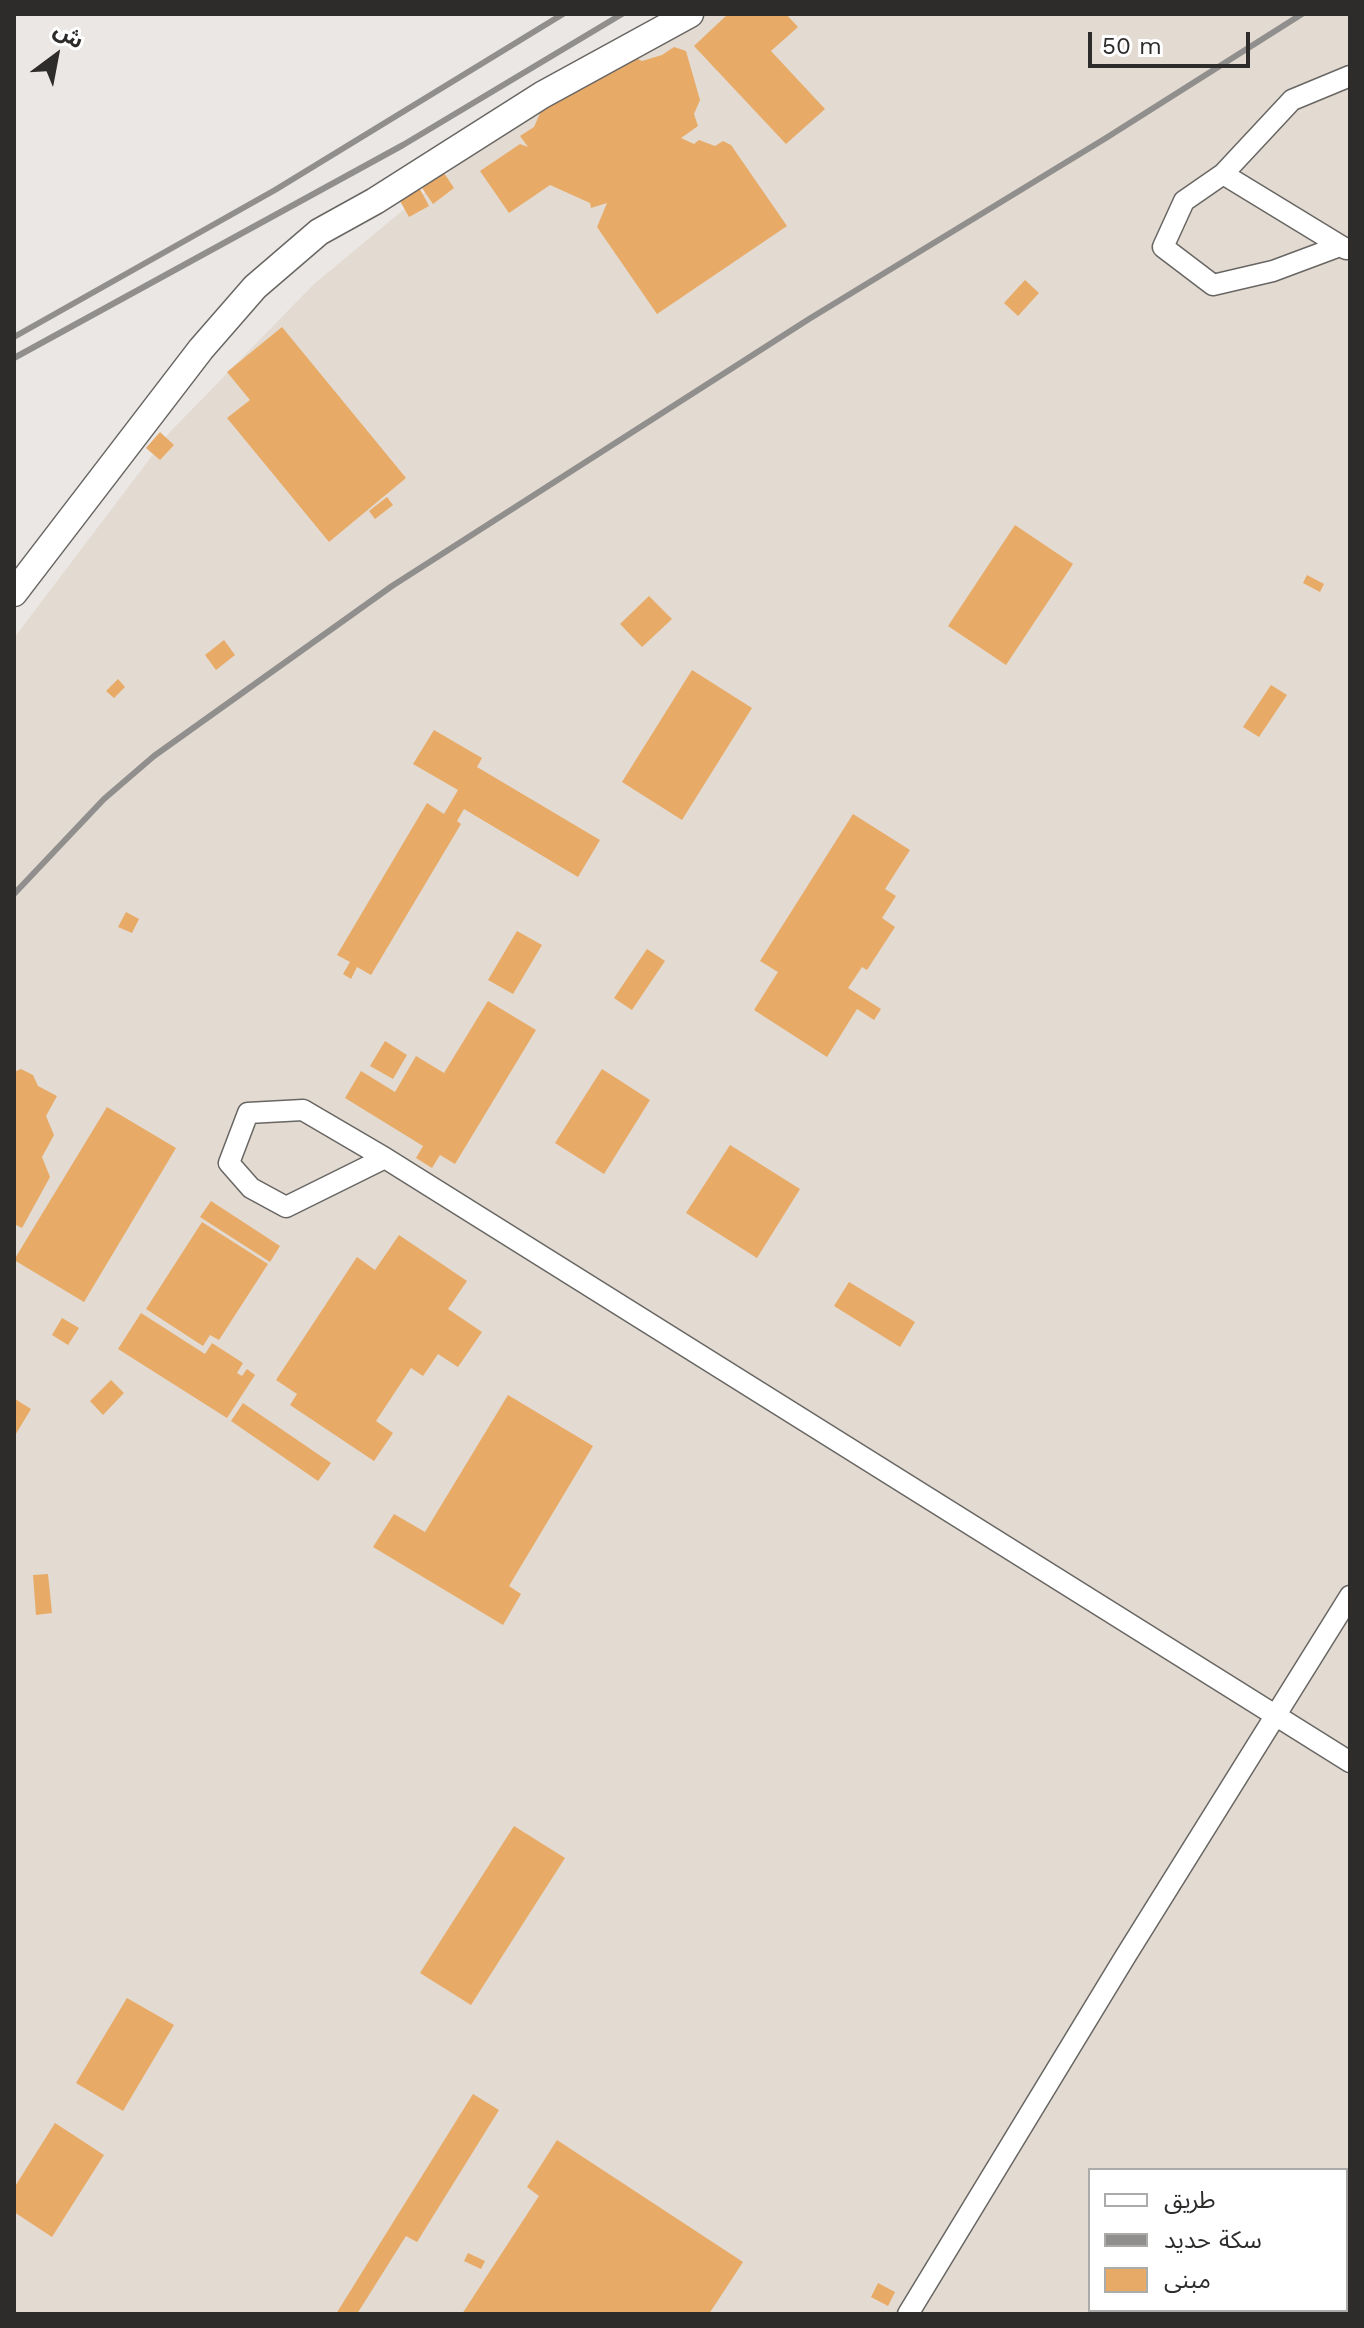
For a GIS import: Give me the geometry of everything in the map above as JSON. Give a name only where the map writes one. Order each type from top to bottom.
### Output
[{"type":"street","points":[[14,593],[201,349],[255,287],[319,232],[375,201],[542,95],[690,14]]},
{"type":"street","points":[[1345,249],[1213,285],[1163,247],[1184,201],[1223,174],[1292,100],[1350,76]]},
{"type":"street","points":[[1223,174],[1345,249]]},
{"type":"street","points":[[385,1158],[286,1207],[251,1188],[229,1163],[248,1113],[303,1110],[385,1158],[1350,1762]]},
{"type":"street","points":[[908,2314],[1350,1596]]},
{"type":"shaded area","points":[[673,14],[1350,14],[1350,2314],[14,2314],[14,638],[170,432],[314,284],[542,95]]},
{"type":"building","points":[[728,14],[786,14],[798,27],[771,51],[825,109],[786,144],[694,46]]},
{"type":"building","points":[[674,47],[686,51],[700,100],[694,114],[698,126],[681,138],[694,144],[699,140],[715,146],[723,141],[731,145],[787,226],[657,314],[597,227],[607,203],[591,208],[590,203],[550,185],[509,213],[480,171],[520,144],[528,147],[520,136],[534,127],[544,104],[629,55],[642,61],[662,55]]},
{"type":"building","points":[[444,173],[454,188],[433,204],[422,188]]},
{"type":"building","points":[[420,189],[429,206],[409,217],[400,201]]},
{"type":"building","points":[[1025,280],[1039,293],[1018,316],[1004,303]]},
{"type":"building","points":[[282,327],[406,478],[329,542],[227,418],[250,400],[227,372]]},
{"type":"building","points":[[160,432],[174,445],[160,460],[146,448]]},
{"type":"building","points":[[387,497],[393,505],[375,519],[369,511]]},
{"type":"building","points":[[1015,525],[1073,564],[1006,665],[948,626]]},
{"type":"building","points":[[1307,575],[1324,584],[1320,592],[1303,583]]},
{"type":"building","points":[[649,596],[672,619],[642,647],[620,624]]},
{"type":"building","points":[[224,640],[235,655],[216,670],[205,655]]},
{"type":"building","points":[[692,670],[752,708],[682,820],[622,782]]},
{"type":"building","points":[[118,679],[125,687],[114,698],[106,691]]},
{"type":"building","points":[[1271,685],[1287,695],[1259,737],[1243,727]]},
{"type":"building","points":[[434,730],[482,758],[477,767],[600,840],[578,877],[464,809],[457,821],[461,824],[371,975],[357,967],[351,979],[343,974],[350,962],[337,955],[427,803],[444,814],[458,790],[413,764]]},
{"type":"building","points":[[853,814],[910,850],[885,889],[896,896],[882,918],[895,927],[867,970],[862,967],[848,988],[881,1009],[874,1020],[857,1009],[827,1057],[754,1010],[778,972],[760,961]]},
{"type":"building","points":[[126,912],[139,919],[132,933],[118,927]]},
{"type":"building","points":[[517,931],[542,945],[513,994],[488,980]]},
{"type":"building","points":[[647,949],[665,961],[632,1010],[614,998]]},
{"type":"building","points":[[488,1001],[536,1030],[455,1164],[440,1155],[432,1168],[416,1158],[423,1146],[345,1098],[361,1071],[395,1092],[416,1056],[444,1073]]},
{"type":"building","points":[[385,1041],[407,1055],[393,1079],[370,1066]]},
{"type":"building","points":[[21,1069],[33,1075],[38,1086],[57,1096],[46,1116],[54,1135],[42,1157],[50,1177],[22,1228],[14,1224],[14,1072]]},
{"type":"building","points":[[602,1069],[650,1100],[604,1174],[555,1143]]},
{"type":"building","points":[[107,1107],[176,1148],[84,1302],[14,1260]]},
{"type":"building","points":[[730,1145],[800,1189],[757,1258],[686,1213]]},
{"type":"building","points":[[211,1201],[280,1246],[270,1262],[200,1217]]},
{"type":"building","points":[[202,1222],[268,1264],[219,1340],[210,1335],[203,1346],[146,1309]]},
{"type":"building","points":[[399,1235],[467,1281],[448,1309],[482,1332],[458,1367],[438,1354],[423,1376],[411,1368],[376,1421],[393,1433],[374,1461],[290,1405],[297,1394],[276,1380],[357,1257],[375,1270]]},
{"type":"building","points":[[849,1282],[915,1322],[900,1347],[834,1306]]},
{"type":"building","points":[[141,1313],[205,1354],[212,1343],[243,1363],[237,1373],[242,1376],[247,1369],[255,1375],[227,1418],[118,1349]]},
{"type":"building","points":[[62,1318],[79,1328],[68,1345],[52,1335]]},
{"type":"building","points":[[111,1380],[124,1393],[103,1415],[90,1401]]},
{"type":"building","points":[[508,1395],[593,1446],[509,1586],[521,1594],[503,1625],[373,1547],[394,1514],[425,1532]]},
{"type":"building","points":[[15,1399],[31,1409],[14,1437],[14,1402]]},
{"type":"building","points":[[243,1403],[331,1463],[318,1481],[231,1421]]},
{"type":"building","points":[[48,1574],[52,1613],[36,1615],[33,1575]]},
{"type":"building","points":[[514,1826],[565,1858],[471,2005],[420,1973]]},
{"type":"building","points":[[127,1998],[174,2025],[123,2111],[76,2083]]},
{"type":"building","points":[[473,2094],[499,2110],[417,2242],[406,2236],[357,2314],[336,2314]]},
{"type":"building","points":[[55,2123],[104,2155],[52,2237],[14,2212],[14,2188]]},
{"type":"building","points":[[557,2140],[743,2262],[709,2314],[462,2314],[539,2196],[527,2187]]},
{"type":"building","points":[[468,2253],[485,2261],[481,2269],[464,2261]]},
{"type":"building","points":[[878,2283],[895,2292],[888,2306],[871,2297]]},
{"type":"railway","points":[[14,337],[275,190],[563,14]]},
{"type":"railway","points":[[14,358],[403,145],[622,14]]},
{"type":"railway","points":[[14,894],[104,799],[154,756],[392,586],[809,319],[1302,14]]}]
